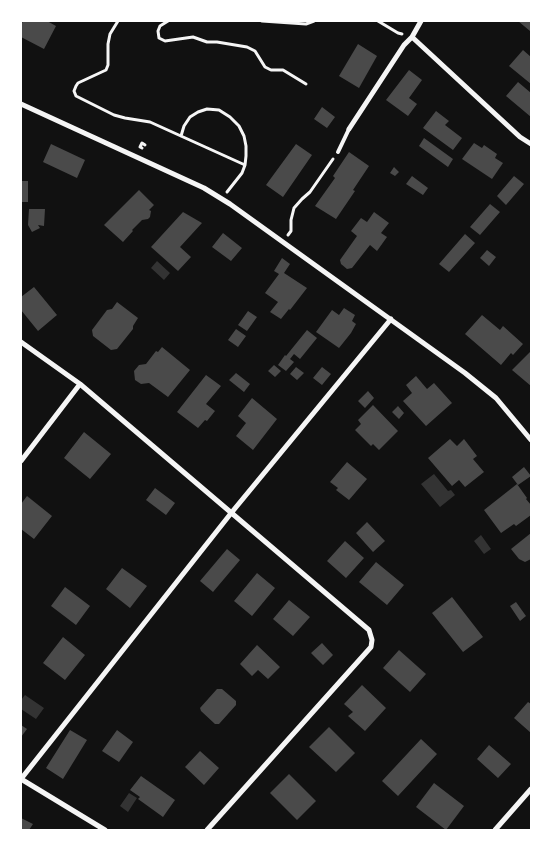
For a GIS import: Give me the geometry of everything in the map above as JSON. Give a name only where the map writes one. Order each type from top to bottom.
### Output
[{"type":"street","points":[[349,129],[421,21]]},
{"type":"street","points":[[412,37],[520,137],[531,144]]},
{"type":"street","points":[[21,104],[204,188],[222,199],[465,373],[496,398],[531,440]]},
{"type":"street","points":[[104,830],[21,779],[232,512],[391,319]]},
{"type":"street","points":[[21,342],[80,384],[369,630],[372,640],[371,647],[207,830]]},
{"type":"street","points":[[21,461],[80,384]]},
{"type":"street","points":[[495,830],[531,789]]},
{"type":"lane","points":[[338,152],[349,129]]},
{"type":"path","points":[[118,21],[110,34],[106,70],[78,83],[74,92],[76,96],[114,115],[150,122],[245,165]]},
{"type":"path","points":[[168,21],[160,26],[158,31],[159,38],[165,41],[193,38],[207,42],[247,47],[255,51],[265,66],[272,70],[283,70],[306,84]]},
{"type":"path","points":[[262,21],[306,24],[314,21]]},
{"type":"path","points":[[378,21],[398,33],[412,37]]},
{"type":"path","points":[[181,136],[184,126],[190,117],[207,109],[219,110],[239,126],[244,136],[245,165],[242,173],[222,199]]},
{"type":"path","points":[[284,242],[291,232],[294,208],[310,192],[338,152]]},
{"type":"shaded area","points":[[157,261],[170,273],[164,280],[151,268]]},
{"type":"shaded area","points":[[434,474],[448,491],[451,490],[455,495],[440,507],[421,484]]},
{"type":"shaded area","points":[[481,535],[491,549],[484,554],[474,541]]},
{"type":"shaded area","points":[[25,695],[44,708],[36,719],[21,709],[21,700]]},
{"type":"shaded area","points":[[129,793],[137,798],[128,812],[120,806]]},
{"type":"building","points":[[23,21],[47,21],[56,26],[44,49],[21,37]]},
{"type":"building","points":[[518,21],[531,21],[531,30],[530,31]]},
{"type":"building","points":[[358,44],[377,56],[359,88],[339,76]]},
{"type":"building","points":[[523,50],[531,57],[531,84],[509,66]]},
{"type":"building","points":[[409,70],[422,80],[409,98],[417,104],[408,116],[386,100]]},
{"type":"building","points":[[518,82],[531,93],[531,117],[506,96]]},
{"type":"building","points":[[322,107],[335,117],[327,128],[314,119]]},
{"type":"building","points":[[436,111],[449,121],[445,125],[462,138],[453,150],[423,128]]},
{"type":"building","points":[[424,138],[453,159],[448,167],[419,146]]},
{"type":"building","points":[[474,143],[482,148],[484,145],[497,154],[495,158],[503,163],[492,179],[462,159]]},
{"type":"building","points":[[51,144],[85,160],[77,178],[43,162]]},
{"type":"building","points":[[296,144],[312,155],[283,197],[266,185]]},
{"type":"building","points":[[349,152],[369,166],[336,219],[315,206],[335,178],[333,176]]},
{"type":"building","points":[[394,167],[399,172],[395,176],[390,173]]},
{"type":"building","points":[[412,176],[428,188],[423,195],[406,184]]},
{"type":"building","points":[[514,176],[524,184],[506,205],[497,196]]},
{"type":"building","points":[[21,181],[28,181],[28,202],[21,202]]},
{"type":"building","points":[[139,190],[154,205],[149,210],[151,211],[150,217],[142,220],[123,242],[104,225]]},
{"type":"building","points":[[490,204],[500,212],[480,235],[470,227]]},
{"type":"building","points":[[29,209],[45,209],[44,226],[38,225],[40,228],[32,232],[28,225]]},
{"type":"building","points":[[183,212],[202,223],[180,247],[191,257],[178,271],[151,247]]},
{"type":"building","points":[[374,212],[389,223],[381,233],[387,237],[377,251],[370,245],[352,268],[347,269],[341,264],[340,260],[357,236],[351,231],[361,218],[367,222]]},
{"type":"building","points":[[223,233],[242,248],[231,261],[212,247]]},
{"type":"building","points":[[465,234],[475,243],[449,272],[439,264]]},
{"type":"building","points":[[487,250],[496,257],[489,266],[480,258]]},
{"type":"building","points":[[282,258],[290,264],[284,273],[307,288],[281,319],[270,312],[278,302],[265,293],[279,274],[274,271]]},
{"type":"building","points":[[34,287],[57,315],[38,331],[21,310],[21,297]]},
{"type":"building","points":[[117,302],[138,318],[133,329],[117,349],[111,350],[93,336],[92,330],[107,310],[112,309]]},
{"type":"building","points":[[344,308],[355,315],[352,321],[356,324],[339,348],[316,332],[332,310],[339,315]]},
{"type":"building","points":[[248,311],[257,317],[247,331],[238,325]]},
{"type":"building","points":[[482,315],[500,330],[503,326],[523,344],[513,355],[511,353],[501,365],[465,334]]},
{"type":"building","points":[[236,329],[246,336],[238,347],[228,340]]},
{"type":"building","points":[[307,330],[317,338],[300,359],[294,354],[290,359],[294,362],[286,371],[278,365]]},
{"type":"building","points":[[162,347],[190,370],[168,397],[149,383],[141,384],[135,380],[134,371],[139,365],[146,364],[156,351],[158,352]]},
{"type":"building","points":[[531,351],[531,386],[512,370]]},
{"type":"building","points":[[274,365],[281,371],[275,377],[268,371]]},
{"type":"building","points":[[296,367],[304,373],[297,380],[290,374]]},
{"type":"building","points":[[322,367],[331,374],[322,385],[313,378]]},
{"type":"building","points":[[236,373],[250,384],[244,392],[229,380]]},
{"type":"building","points":[[206,375],[221,386],[206,404],[215,411],[198,428],[177,412]]},
{"type":"building","points":[[416,376],[427,389],[434,383],[452,403],[426,426],[403,401],[412,393],[406,385]]},
{"type":"building","points":[[368,391],[374,398],[365,408],[358,401]]},
{"type":"building","points":[[252,398],[277,419],[253,450],[236,436],[246,423],[238,416]]},
{"type":"building","points":[[373,405],[398,431],[379,450],[373,444],[371,446],[355,430],[361,424],[358,420]]},
{"type":"building","points":[[398,406],[404,413],[399,419],[392,412]]},
{"type":"building","points":[[84,432],[111,454],[90,479],[64,458]]},
{"type":"building","points":[[450,439],[457,446],[464,439],[477,456],[473,459],[484,472],[465,487],[459,480],[452,486],[428,458]]},
{"type":"building","points":[[347,462],[367,479],[349,500],[336,490],[338,488],[330,482]]},
{"type":"building","points":[[524,467],[531,476],[518,485],[512,477]]},
{"type":"building","points":[[517,484],[531,505],[531,515],[516,526],[514,524],[501,533],[484,510]]},
{"type":"building","points":[[155,488],[175,503],[166,515],[146,500]]},
{"type":"building","points":[[27,496],[52,516],[34,539],[21,529],[21,504]]},
{"type":"building","points":[[367,522],[385,541],[373,552],[356,533]]},
{"type":"building","points":[[531,533],[531,559],[525,562],[519,559],[511,549]]},
{"type":"building","points":[[345,541],[364,558],[346,578],[327,561]]},
{"type":"building","points":[[227,549],[240,560],[213,592],[200,581]]},
{"type":"building","points":[[376,562],[404,585],[387,605],[359,582]]},
{"type":"building","points":[[122,568],[147,586],[130,608],[106,589]]},
{"type":"building","points":[[257,573],[275,588],[252,616],[234,601]]},
{"type":"building","points":[[65,587],[90,606],[76,625],[51,606]]},
{"type":"building","points":[[452,597],[483,637],[463,652],[432,613]]},
{"type":"building","points":[[289,600],[310,617],[293,636],[273,619]]},
{"type":"building","points":[[516,602],[526,616],[520,621],[510,606]]},
{"type":"building","points":[[63,637],[85,655],[65,680],[43,663]]},
{"type":"building","points":[[322,643],[333,655],[323,665],[311,653]]},
{"type":"building","points":[[257,645],[280,667],[268,679],[258,670],[252,676],[240,664]]},
{"type":"building","points":[[399,650],[426,674],[410,692],[383,668]]},
{"type":"building","points":[[362,685],[386,708],[365,731],[348,716],[353,712],[344,704]]},
{"type":"building","points":[[217,689],[222,689],[236,701],[236,705],[219,724],[215,724],[200,708]]},
{"type":"building","points":[[528,702],[531,704],[531,733],[514,718]]},
{"type":"building","points":[[21,725],[27,729],[21,737]]},
{"type":"building","points":[[329,727],[355,753],[336,772],[309,747]]},
{"type":"building","points":[[70,730],[87,740],[63,779],[46,768]]},
{"type":"building","points":[[117,730],[133,742],[119,762],[102,751]]},
{"type":"building","points":[[421,739],[437,754],[398,796],[382,781]]},
{"type":"building","points":[[489,745],[511,764],[498,778],[477,759]]},
{"type":"building","points":[[200,751],[219,768],[204,785],[185,767]]},
{"type":"building","points":[[289,774],[316,801],[297,820],[270,793]]},
{"type":"building","points":[[141,776],[175,800],[163,817],[138,799],[140,797],[130,790]]},
{"type":"building","points":[[434,783],[464,806],[446,830],[416,807]]},
{"type":"building","points":[[21,818],[33,824],[29,830],[21,830]]}]
